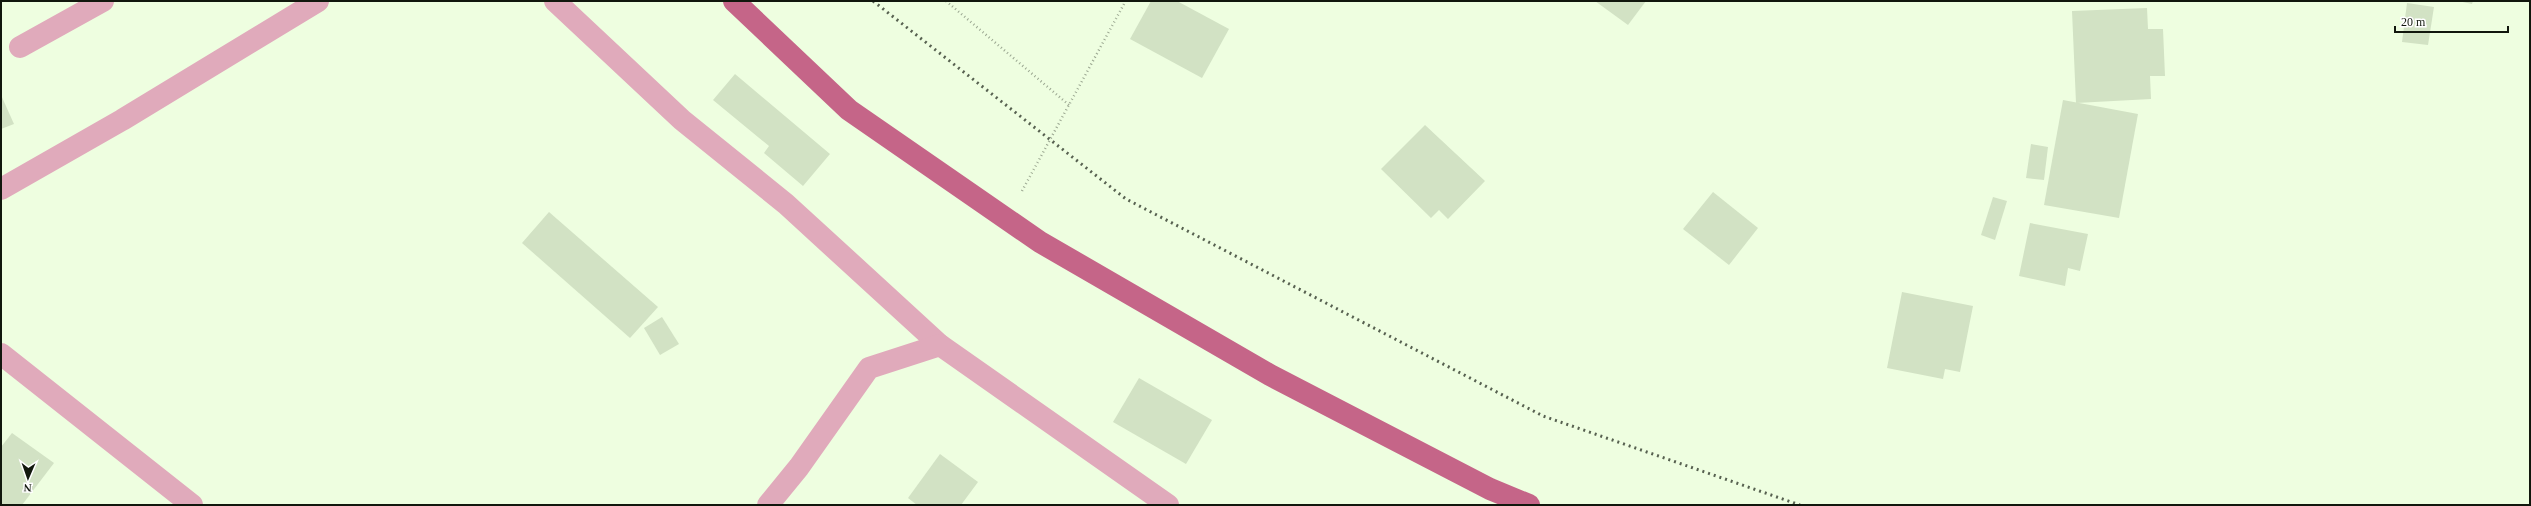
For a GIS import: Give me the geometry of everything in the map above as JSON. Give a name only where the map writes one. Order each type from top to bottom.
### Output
[{"type":"main road","points":[[734,1],[849,110],[1040,242],[1270,375],[1490,489],[1529,505]]},
{"type":"street","points":[[20,47],[103,1]]},
{"type":"street","points":[[1,189],[122,120],[318,1]]},
{"type":"street","points":[[555,1],[682,120],[786,204],[940,345],[1168,505]]},
{"type":"street","points":[[768,505],[799,467],[869,368],[940,345]]},
{"type":"street","points":[[1,354],[192,505]]},
{"type":"path","points":[[946,1],[1069,105]]},
{"type":"path","points":[[1007,220],[1124,4]]},
{"type":"building","points":[[1151,1],[1177,1],[1229,29],[1202,78],[1130,39]]},
{"type":"building","points":[[1595,1],[1646,1],[1628,25]]},
{"type":"building","points":[[2458,1],[2473,1],[2472,4]]},
{"type":"building","points":[[2407,3],[2434,7],[2428,45],[2402,42]]},
{"type":"building","points":[[2147,8],[2148,29],[2163,29],[2165,76],[2150,76],[2151,99],[2076,103],[2072,11]]},
{"type":"building","points":[[735,74],[830,154],[803,186],[764,153],[769,146],[713,100]]},
{"type":"building","points":[[1,95],[14,124],[1,129]]},
{"type":"building","points":[[2063,100],[2138,114],[2119,218],[2044,205]]},
{"type":"building","points":[[1425,125],[1485,181],[1448,219],[1439,210],[1431,218],[1381,169]]},
{"type":"building","points":[[2031,144],[2048,147],[2044,180],[2026,178]]},
{"type":"building","points":[[1713,192],[1758,228],[1729,265],[1683,229]]},
{"type":"building","points":[[1993,197],[2007,201],[1995,240],[1981,235]]},
{"type":"building","points":[[549,212],[658,307],[630,338],[522,243]]},
{"type":"building","points":[[2030,223],[2088,234],[2080,271],[2068,268],[2065,286],[2019,276]]},
{"type":"building","points":[[1902,292],[1973,306],[1960,372],[1945,369],[1943,379],[1887,368]]},
{"type":"building","points":[[662,317],[679,344],[660,355],[644,328]]},
{"type":"building","points":[[1139,378],[1212,420],[1186,464],[1113,422]]},
{"type":"building","points":[[12,433],[54,463],[22,505],[1,505],[1,447]]},
{"type":"building","points":[[940,454],[978,482],[961,505],[917,505],[908,498]]},
{"type":"railway","points":[[873,1],[1126,199],[1543,416],[1800,505]]}]
